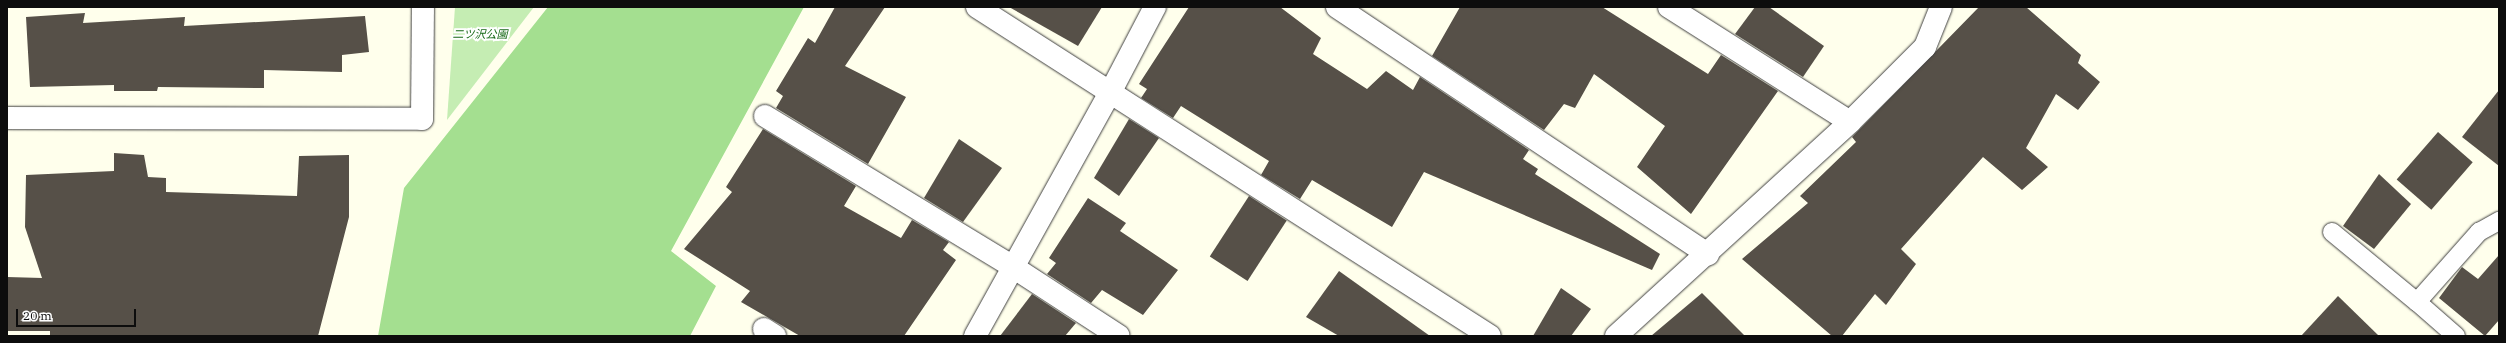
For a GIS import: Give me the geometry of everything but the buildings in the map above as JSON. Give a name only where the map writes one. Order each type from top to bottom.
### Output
[{"type":"street","points":[[7,118],[422,119],[423,7]]},
{"type":"street","points":[[977,7],[1112,92],[1490,336]]},
{"type":"street","points":[[975,336],[1112,92],[1155,7]]},
{"type":"street","points":[[1337,7],[1708,254]]},
{"type":"street","points":[[1669,7],[1850,122]]},
{"type":"street","points":[[1616,336],[1708,254],[1850,122],[1925,47],[1935,10]]},
{"type":"street","points":[[765,116],[1013,267],[1119,336]]},
{"type":"lane","points":[[2417,302],[2479,232],[2499,221]]},
{"type":"lane","points":[[2332,232],[2456,336]]},
{"type":"green space","name":"二ツ沢公園","points":[[455,7],[534,7],[447,120]]},
{"type":"green space","points":[[548,7],[804,7],[671,251],[716,286],[690,336],[378,336],[404,188]]}]
